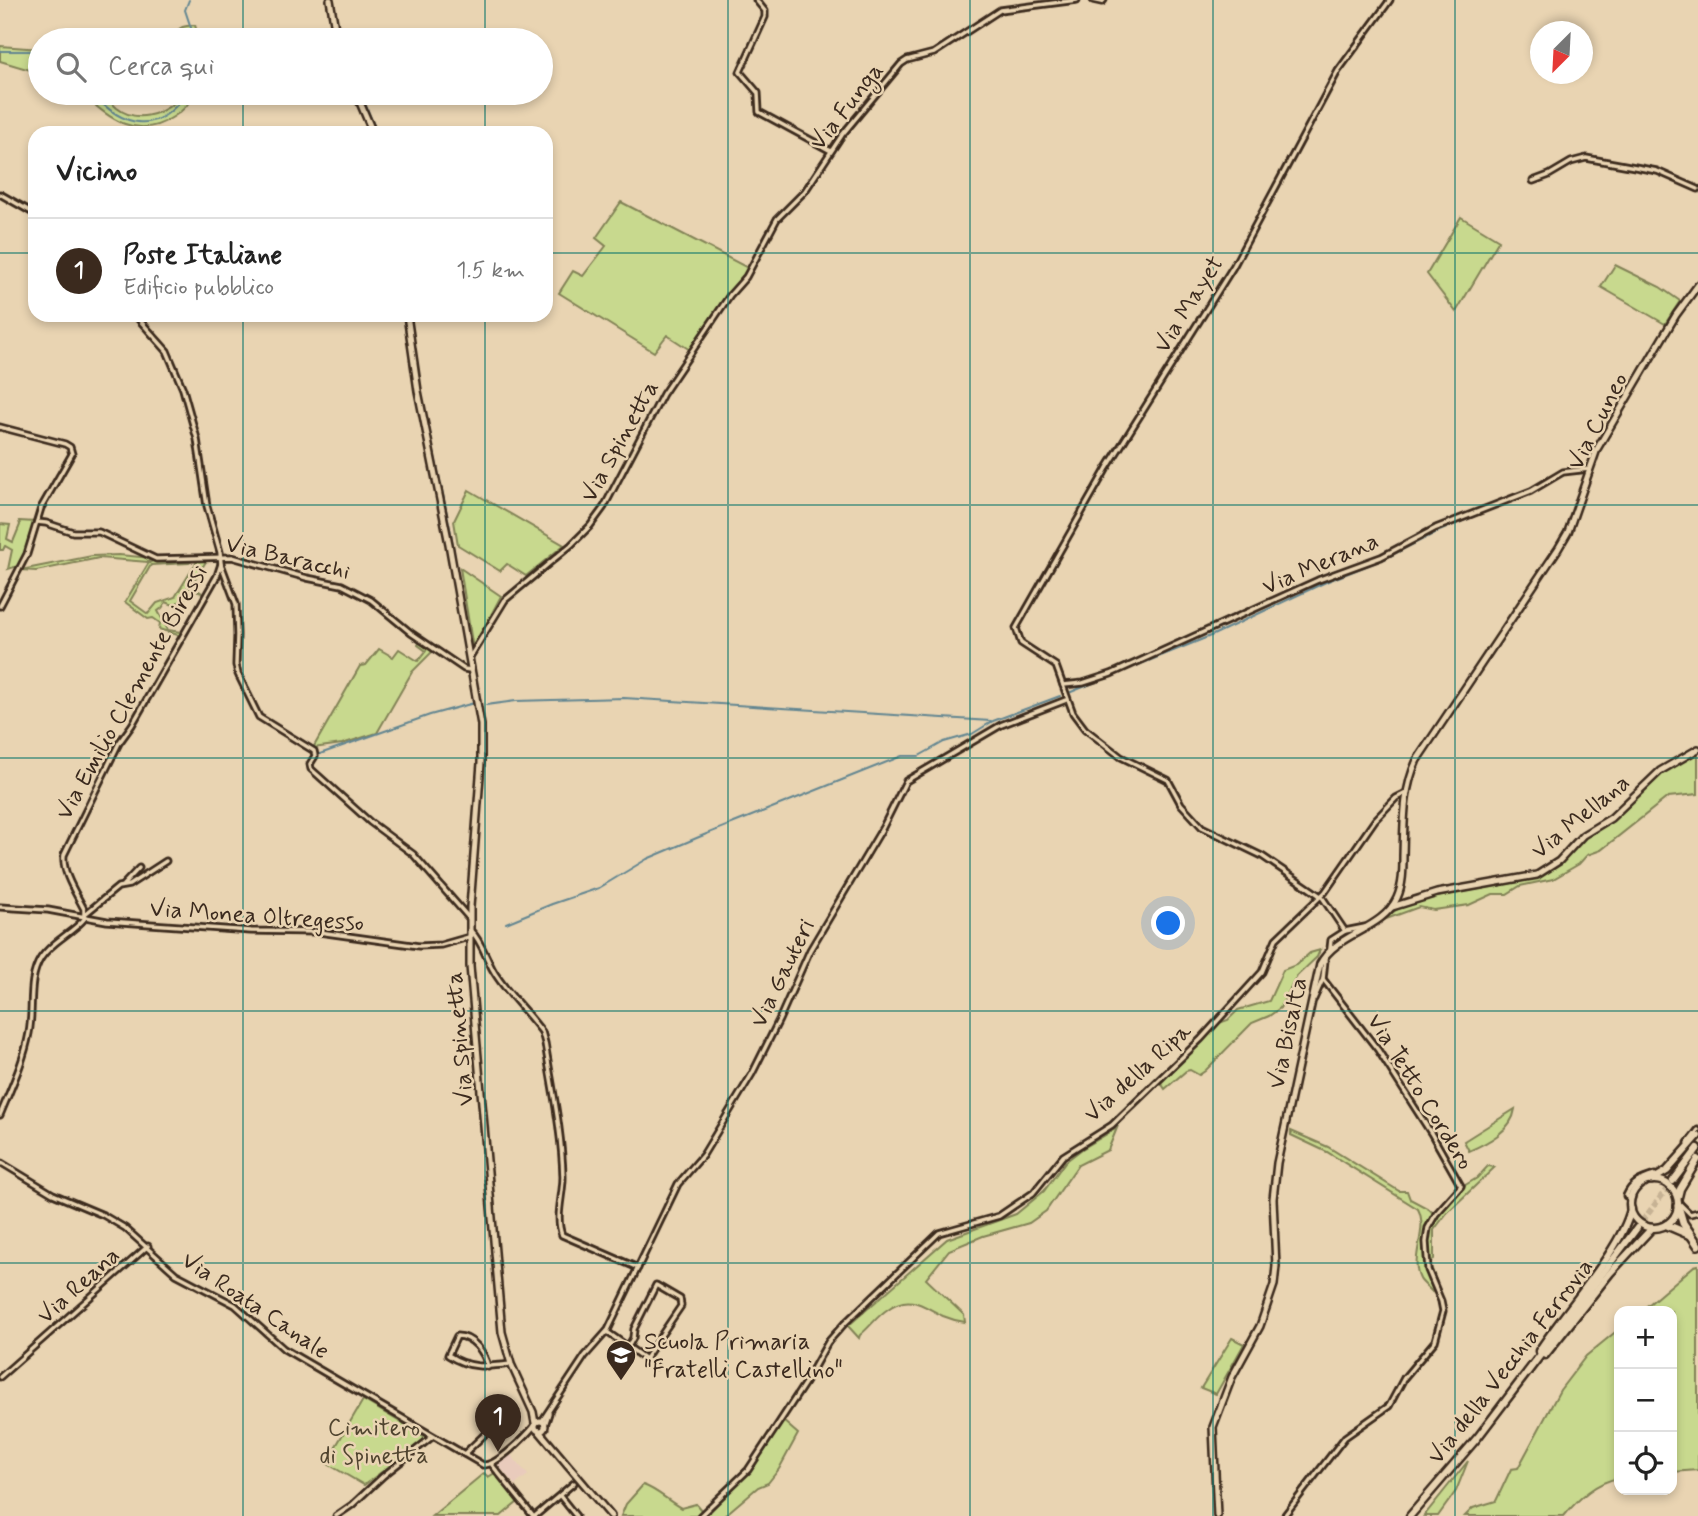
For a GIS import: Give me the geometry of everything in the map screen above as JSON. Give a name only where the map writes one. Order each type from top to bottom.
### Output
[{"type":"highway","points":[[1678,1202],[1683,1223],[1698,1245]]},
{"type":"highway","points":[[1667,1225],[1693,1237]]},
{"type":"main road","points":[[1509,1396],[1516,1382],[1611,1249],[1628,1220],[1632,1198],[1637,1189],[1667,1171],[1698,1136]]},
{"type":"main road","points":[[1673,1181],[1698,1148]]},
{"type":"main road","points":[[1509,1396],[1521,1387],[1610,1272],[1652,1228],[1667,1225],[1675,1217],[1680,1189],[1698,1159]]},
{"type":"main road","points":[[1649,1181],[1667,1184],[1678,1202]]},
{"type":"main road","points":[[1631,1209],[1639,1222],[1652,1228]]},
{"type":"main road","name":"Via della Vecchia Ferrovia","points":[[1410,1516],[1462,1456],[1637,1228]]},
{"type":"street","points":[[330,0],[335,28]]},
{"type":"street","points":[[756,0],[765,11],[765,17],[740,72],[758,93],[759,112],[831,151]]},
{"type":"street","name":"Via Funga","points":[[710,326],[730,295],[746,277],[777,219],[805,191],[870,99],[905,61],[934,53],[1000,10],[1077,0]]},
{"type":"street","points":[[1093,0],[1104,0]]},
{"type":"street","name":"Via Mayet","points":[[1063,685],[1056,666],[1021,643],[1016,628],[1107,468],[1233,267],[1338,71],[1390,0]]},
{"type":"street","points":[[361,105],[370,126]]},
{"type":"street","points":[[1533,181],[1571,162],[1586,158],[1657,171],[1698,189]]},
{"type":"street","points":[[0,194],[28,210]]},
{"type":"street","name":"Via Cuneo","points":[[1406,793],[1417,760],[1563,540],[1597,449],[1665,332],[1698,285]]},
{"type":"street","name":"Via Emilio Clemente Biressi","points":[[141,322],[167,351],[183,389],[197,439],[203,488],[221,564],[236,604],[236,665],[259,717],[314,751],[311,769],[370,822],[413,853],[470,919]]},
{"type":"street","name":"Via Spinetta","points":[[408,322],[481,724],[482,744],[469,934],[502,1332],[511,1364],[547,1438],[611,1516]]},
{"type":"street","name":"Via Spinetta","points":[[468,659],[505,600],[571,545],[604,507],[663,394],[710,326]]},
{"type":"street","points":[[0,427],[65,444],[72,450],[70,459],[41,508],[22,565],[0,606]]},
{"type":"street","name":"Via Merana","points":[[1063,685],[1083,683],[1111,674],[1326,577],[1381,557],[1436,528],[1531,491],[1563,472],[1589,469]]},
{"type":"street","name":"Via Baracchi","points":[[37,522],[73,532],[99,533],[156,559],[232,557],[307,578],[337,583],[364,595],[419,639],[464,669],[470,670]]},
{"type":"street","name":"Via Emilio Clemente Biressi","points":[[85,914],[68,876],[64,855],[119,743],[132,725],[217,576],[221,564]]},
{"type":"street","points":[[1063,685],[1066,700],[1077,720],[1093,737],[1121,757],[1168,780],[1181,804],[1202,827],[1262,856],[1320,896],[1345,931]]},
{"type":"street","name":"Via Gauteri","points":[[540,1425],[585,1356],[607,1332],[677,1185],[703,1155],[752,1074],[810,950],[859,868],[906,780],[1001,725],[1066,700]]},
{"type":"street","name":"Via Mellana","points":[[1392,907],[1437,893],[1537,875],[1559,861],[1583,835],[1611,818],[1660,771],[1698,749]]},
{"type":"street","points":[[1392,907],[1402,881],[1406,793]]},
{"type":"street","name":"Via della Ripa","points":[[700,1516],[748,1470],[828,1342],[844,1324],[936,1235],[1007,1212],[1033,1194],[1068,1151],[1112,1125],[1142,1097],[1201,1040],[1262,972],[1276,939],[1320,896],[1374,820],[1396,798],[1406,793]]},
{"type":"street","name":"Via Monea Oltregesso","points":[[123,885],[136,881],[166,861]]},
{"type":"street","name":"Via Monea Oltregesso","points":[[85,914],[123,885],[139,868]]},
{"type":"street","name":"Via Monea Oltregesso","points":[[0,907],[85,914],[107,921],[251,931],[319,932],[419,946],[441,945],[469,934]]},
{"type":"street","name":"Via Bisalta","points":[[1217,1516],[1213,1427],[1232,1377],[1260,1326],[1274,1285],[1276,1259],[1273,1219],[1276,1171],[1320,964],[1330,949],[1380,918],[1392,907]]},
{"type":"street","points":[[0,1115],[25,1051],[31,1020],[32,990],[38,965],[47,951],[85,914]]},
{"type":"street","points":[[1330,949],[1331,940],[1345,931],[1365,926]]},
{"type":"street","points":[[469,934],[477,937],[497,977],[537,1025],[545,1042],[561,1151],[563,1177],[559,1225],[562,1236],[638,1268]]},
{"type":"street","points":[[1312,1001],[1323,979],[1324,956]]},
{"type":"street","name":"Via Tetto Cordero","points":[[1284,1516],[1345,1437],[1389,1406],[1404,1378],[1435,1341],[1443,1311],[1427,1264],[1428,1228],[1436,1214],[1461,1186],[1378,1049],[1323,979]]},
{"type":"street","points":[[1632,1198],[1626,1196],[1631,1187],[1664,1170],[1698,1130]]},
{"type":"street","name":"Via Roata Canale","points":[[0,1162],[62,1199],[110,1219],[148,1246],[176,1273],[235,1305],[284,1349],[432,1437],[483,1465],[492,1465]]},
{"type":"street","points":[[1678,1202],[1690,1214],[1698,1212]]},
{"type":"street","name":"Via Reana","points":[[0,1377],[148,1246]]},
{"type":"street","points":[[628,1347],[656,1285],[681,1299],[681,1306],[645,1359]]},
{"type":"street","points":[[607,1332],[655,1366]]},
{"type":"street","points":[[488,1367],[479,1348],[463,1336],[457,1336],[448,1355],[470,1366],[488,1367],[511,1364]]},
{"type":"street","points":[[463,1454],[503,1417]]},
{"type":"street","points":[[540,1425],[492,1465],[534,1516],[574,1483]]},
{"type":"street","points":[[336,1516],[432,1437]]},
{"type":"street","points":[[559,1496],[576,1516]]},
{"type":"shaded area","points":[[511,1455],[528,1475],[515,1485],[498,1465]]},
{"type":"green space","points":[[0,46],[28,48],[28,69],[0,61]]},
{"type":"green space","points":[[95,105],[114,105],[124,113],[148,116],[171,105],[187,105],[173,117],[152,126],[124,124]]},
{"type":"green space","points":[[621,202],[748,268],[690,350],[667,335],[654,352],[559,293],[573,271],[583,276],[606,246],[596,238]]},
{"type":"green space","points":[[1461,217],[1499,240],[1456,312],[1427,274]]},
{"type":"green space","points":[[1615,265],[1660,287],[1680,301],[1665,324],[1601,287]]},
{"type":"green space","points":[[469,490],[564,545],[526,576],[507,564],[500,571],[458,545],[454,521]]},
{"type":"green space","points":[[19,521],[35,522],[21,565],[8,569],[12,550],[5,546],[0,550],[0,524],[10,525],[7,539],[13,542]]},
{"type":"green space","points":[[92,556],[152,558],[148,562],[99,558],[36,571],[21,570]]},
{"type":"green space","points":[[155,559],[194,560],[189,563],[151,565],[130,601],[148,614],[157,603],[175,597],[198,560],[207,560],[191,585],[202,593],[187,588],[183,592],[184,603],[178,602],[176,606],[166,602],[158,611],[168,630],[180,632],[181,636],[159,629],[160,623],[153,618],[148,619],[125,602],[148,564]]},
{"type":"green space","points":[[460,568],[501,596],[473,649]]},
{"type":"green space","points":[[420,642],[433,651],[412,672],[377,733],[342,744],[313,748],[360,666],[366,665],[379,649],[393,657],[399,649],[418,661],[426,651],[418,645]]},
{"type":"green space","points":[[1698,752],[1698,794],[1668,797],[1601,850],[1587,855],[1579,864],[1553,879],[1520,886],[1507,894],[1493,894],[1469,905],[1434,910],[1419,907],[1378,922],[1401,907],[1425,899],[1534,879],[1542,875],[1584,837],[1614,818],[1656,777]]},
{"type":"green space","points":[[1320,950],[1317,957],[1297,976],[1280,1008],[1252,1023],[1205,1071],[1199,1075],[1190,1070],[1186,1071],[1165,1089],[1161,1083],[1219,1023],[1228,1020],[1238,1010],[1269,1001],[1283,970],[1296,965],[1310,953]]},
{"type":"green space","points":[[1515,1109],[1504,1130],[1469,1151],[1464,1141]]},
{"type":"green space","points":[[1117,1128],[1108,1150],[1078,1165],[1046,1211],[1029,1223],[983,1236],[949,1250],[926,1279],[964,1315],[965,1322],[946,1317],[923,1305],[903,1302],[884,1312],[859,1338],[848,1326],[947,1239],[1016,1214],[1044,1191],[1065,1162]]},
{"type":"green space","points":[[1291,1131],[1328,1147],[1399,1191],[1407,1191],[1410,1199],[1435,1215],[1462,1187],[1477,1178],[1488,1166],[1495,1167],[1447,1213],[1434,1230],[1434,1259],[1430,1264],[1437,1283],[1432,1292],[1421,1281],[1417,1271],[1421,1226],[1418,1209],[1327,1152],[1291,1135]]},
{"type":"green space","points":[[1698,1265],[1698,1470],[1677,1472],[1677,1306],[1647,1306]]},
{"type":"green space","points":[[1614,1333],[1614,1479],[1588,1492],[1564,1516],[1465,1516],[1473,1508],[1496,1501],[1511,1469],[1518,1468],[1560,1390],[1586,1356]]},
{"type":"green space","points":[[1232,1338],[1244,1344],[1216,1394],[1201,1388]]},
{"type":"green space","name":"Cimitero di Spinetta","points":[[363,1400],[427,1438],[364,1485],[326,1463]]},
{"type":"green space","points":[[782,1420],[798,1434],[779,1469],[768,1483],[758,1487],[724,1516],[621,1516],[626,1504],[643,1485],[681,1508],[696,1504],[701,1510],[710,1512],[749,1471]]},
{"type":"green space","points":[[1468,1461],[1456,1491],[1438,1516],[1424,1516]]},
{"type":"green space","points":[[484,1473],[488,1477],[495,1473],[518,1502],[501,1516],[432,1516]]},
{"type":"waterway","points":[[189,0],[185,10],[191,28]]},
{"type":"waterway","points":[[0,51],[28,51]]},
{"type":"waterway","points":[[104,105],[128,120],[140,122],[164,116],[177,105]]},
{"type":"waterway","points":[[366,105],[374,126]]},
{"type":"waterway","points":[[418,373],[425,412]]},
{"type":"waterway","points":[[429,428],[451,533],[461,598]]},
{"type":"waterway","points":[[1521,497],[1566,474],[1584,473]]},
{"type":"waterway","points":[[1071,692],[1213,635],[1503,504]]},
{"type":"waterway","points":[[506,923],[599,888],[647,859],[699,837],[902,756],[919,756],[944,742],[972,734],[993,721],[1060,696]]},
{"type":"waterway","points":[[486,705],[516,701],[624,698],[991,721]]},
{"type":"waterway","points":[[317,755],[430,715],[474,703]]},
{"type":"tunnel","points":[[1637,1228],[1673,1181]]},
{"type":"place","name":"Scuola Primaria \"Fratelli Castellino\"","points":[[621,1382]]},
{"type":"place","name":"Poste Italiane","points":[[498,1452]]}]
